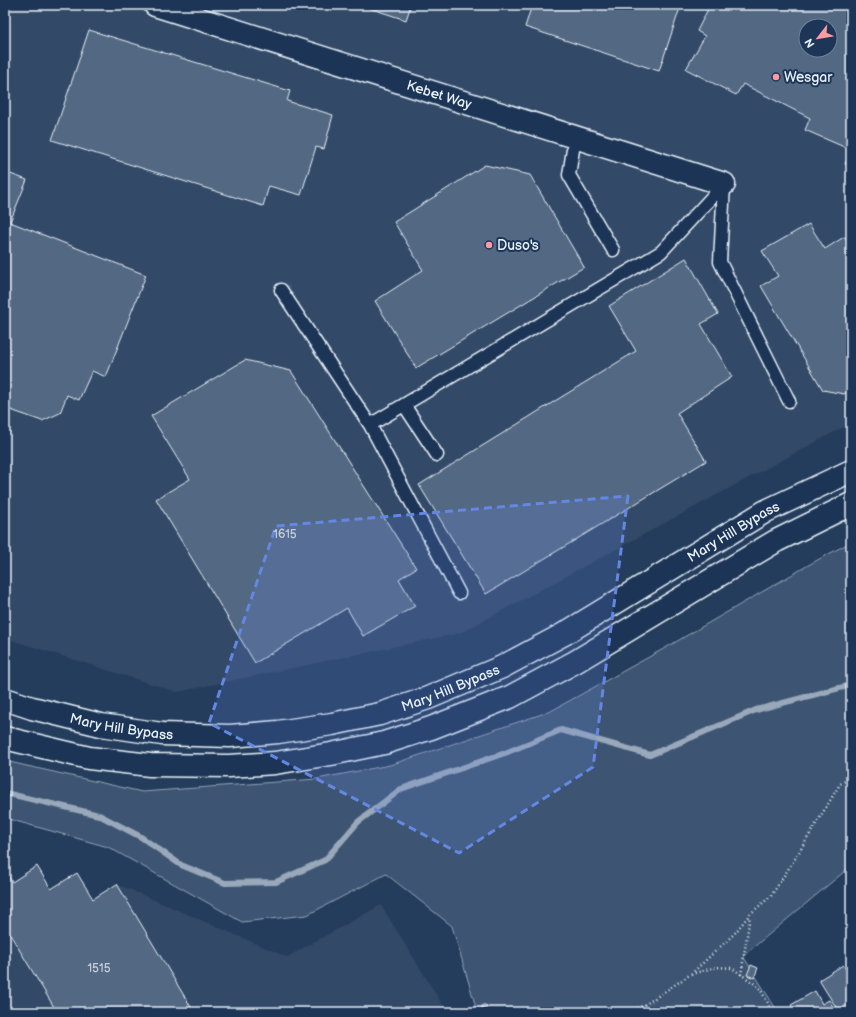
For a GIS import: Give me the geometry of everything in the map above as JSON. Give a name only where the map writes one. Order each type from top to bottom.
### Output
[{"type":"main road","name":"Kebet Way","points":[[155,5],[724,184]]},
{"type":"main road","name":"Mary Hill Bypass","points":[[5,699],[32,708],[101,725],[162,734],[230,736],[278,732],[332,724],[380,714],[428,698],[502,667],[564,634],[766,511],[851,472]]},
{"type":"main road","name":"Mary Hill Bypass","points":[[5,738],[89,758],[150,764],[229,766],[275,763],[331,754],[384,743],[431,728],[510,697],[575,662],[776,541],[851,504]]},
{"type":"lane","points":[[575,137],[568,175],[613,250]]},
{"type":"lane","points":[[724,184],[720,262],[789,402]]},
{"type":"lane","points":[[370,425],[661,252],[724,184]]},
{"type":"lane","points":[[281,290],[370,425],[459,593]]},
{"type":"lane","points":[[404,405],[437,455]]},
{"type":"path","points":[[630,1012],[646,1004],[691,974],[734,934],[750,914],[771,896],[840,784],[851,778]]},
{"type":"path","points":[[741,975],[750,914]]},
{"type":"path","points":[[691,974],[717,967],[732,968],[759,987],[773,1012]]},
{"type":"highlighted area","points":[[628,496],[593,767],[459,853],[209,723],[276,526]]},
{"type":"shaded area","points":[[5,5],[851,5],[851,423],[460,633],[177,692],[5,638]]},
{"type":"shaded area","points":[[851,542],[851,866],[743,956],[778,1012],[475,1012],[475,1004],[452,926],[386,874],[307,915],[242,922],[108,847],[5,818],[5,761],[142,792],[317,779],[390,765],[551,711]]},
{"type":"shaded area","points":[[37,866],[51,889],[77,873],[93,899],[117,884],[287,957],[381,905],[447,1012],[5,1012],[5,871],[12,882]]},
{"type":"building","points":[[360,5],[411,5],[406,20]]},
{"type":"building","points":[[532,5],[681,5],[659,71],[525,27]]},
{"type":"building","name":"Wesgar","points":[[710,5],[851,5],[851,150],[805,130],[810,118],[743,84],[736,95],[686,69],[705,36],[697,31]]},
{"type":"building","points":[[89,30],[290,91],[287,101],[333,115],[324,149],[316,147],[301,195],[269,186],[263,206],[52,140]]},
{"type":"building","points":[[851,151],[851,167],[845,164]]},
{"type":"building","name":"Duso's","points":[[485,165],[530,175],[584,267],[416,368],[375,301],[423,270],[394,222]]},
{"type":"building","points":[[5,172],[27,180],[10,222],[146,275],[106,377],[92,371],[79,400],[67,395],[60,413],[42,421],[5,408]]},
{"type":"building","points":[[809,224],[825,249],[844,237],[851,240],[851,390],[844,394],[823,390],[761,286],[778,276],[762,251]]},
{"type":"building","points":[[686,258],[718,314],[701,324],[732,377],[677,413],[706,461],[486,594],[419,485],[636,351],[609,306]]},
{"type":"building","points":[[245,360],[291,371],[416,568],[399,579],[415,606],[363,636],[347,608],[255,663],[156,499],[190,479],[151,416]]},
{"type":"building","points":[[37,866],[51,889],[77,873],[93,899],[117,884],[192,1009],[188,1012],[57,1012],[5,926],[5,870],[12,882]]},
{"type":"building","points":[[751,965],[758,968],[754,978],[747,975]]},
{"type":"building","points":[[843,965],[849,974],[851,972],[851,1012],[839,1012],[819,980]]},
{"type":"building","points":[[815,991],[822,1004],[829,1000],[836,1012],[795,1012],[791,1005]]},
{"type":"waterway","points":[[5,793],[99,815],[141,837],[181,865],[225,883],[276,882],[325,860],[358,822],[401,789],[505,753],[561,730],[650,755],[756,710],[851,685]]},
{"type":"waterway","points":[[483,1012],[484,1007]]},
{"type":"place","name":"Wesgar","points":[[776,77]]},
{"type":"place","name":"Duso's","points":[[489,245]]}]
